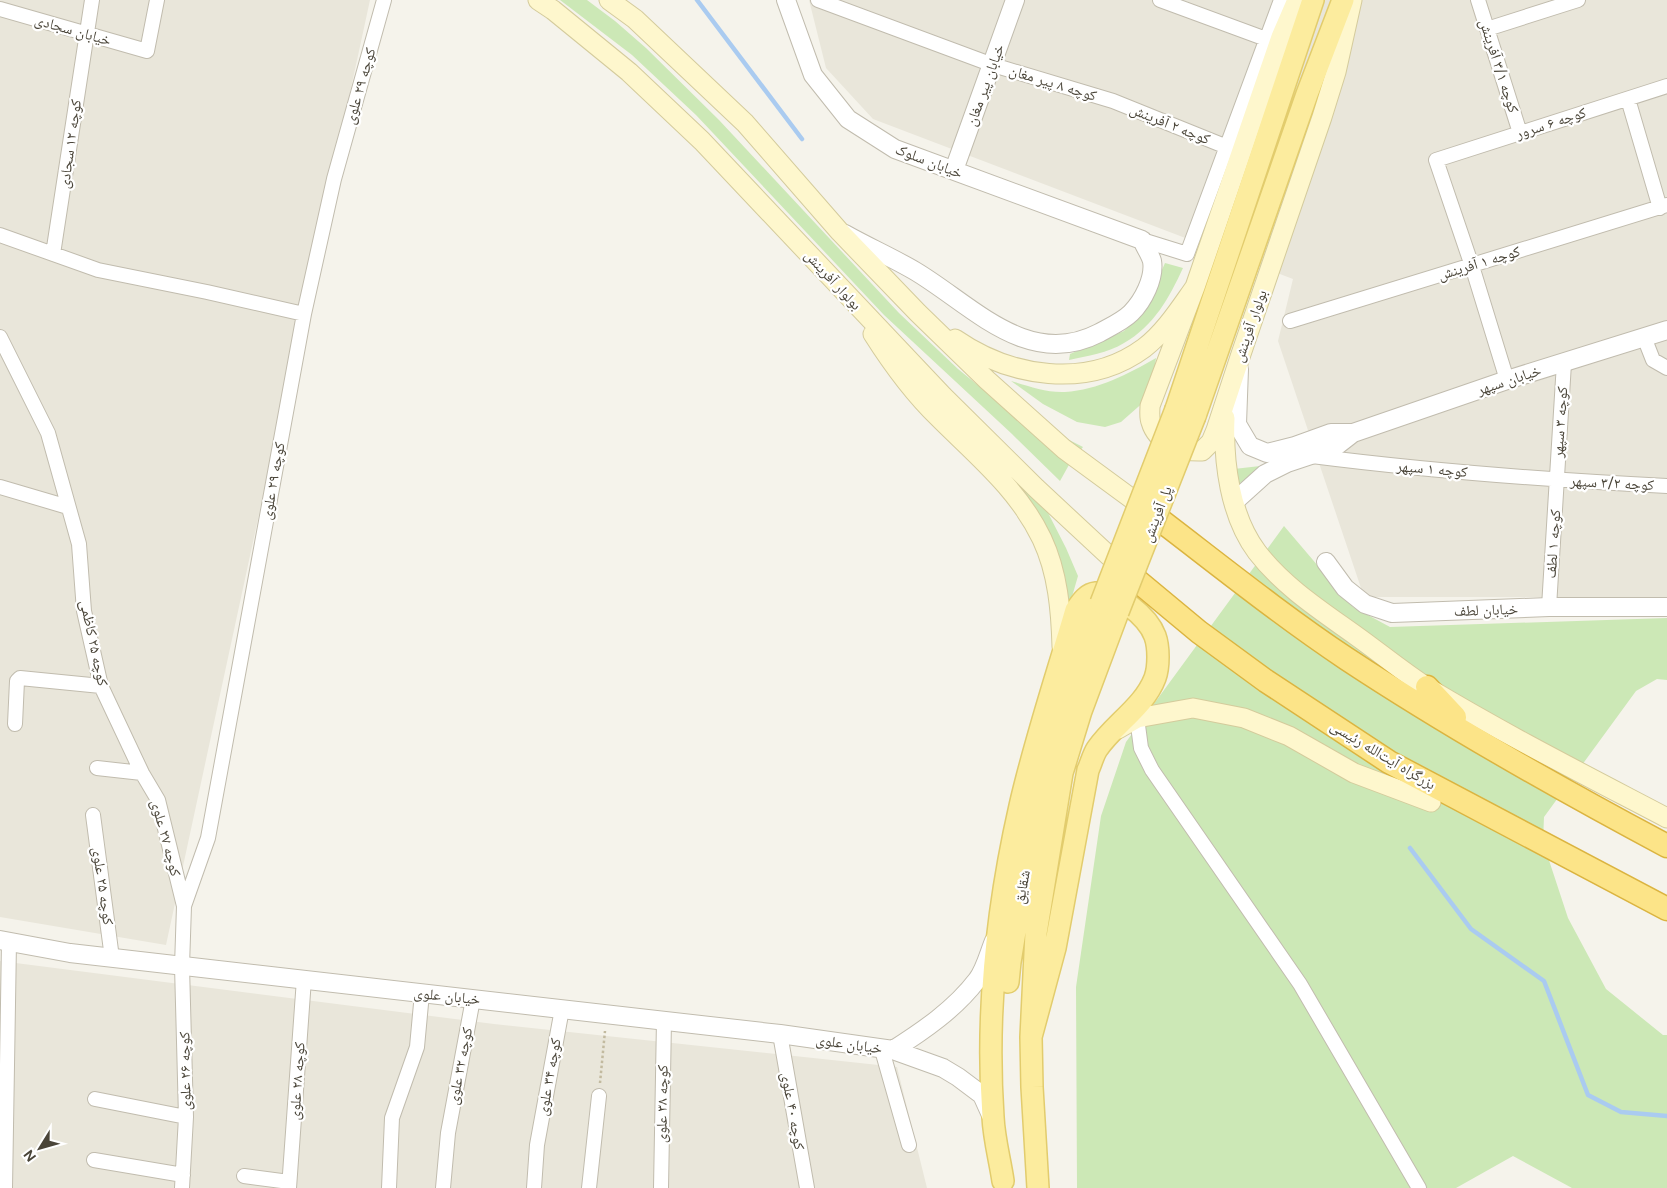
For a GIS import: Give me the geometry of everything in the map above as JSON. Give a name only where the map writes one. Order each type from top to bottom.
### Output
[{"type":"highway","points":[[1147,510],[1274,606],[1347,658],[1478,742],[1667,846]]},
{"type":"highway","name":"بزرگراه آیت‌الله رئیسی","points":[[1122,568],[1199,632],[1266,681],[1389,762],[1667,909]]},
{"type":"highway","points":[[1427,687],[1478,742]]},
{"type":"highway","points":[[1431,802],[1489,816]]},
{"type":"main road","name":"بولوار آفرینش","points":[[538,0],[629,72],[702,141],[942,396],[1036,488],[1122,568]]},
{"type":"main road","points":[[609,0],[635,19],[745,123],[840,232],[918,313],[987,380],[1058,444],[1147,510]]},
{"type":"main road","points":[[918,313],[959,342],[985,357],[1020,369],[1046,374],[1080,373],[1106,368],[1144,348],[1176,314],[1195,287],[1281,37],[1297,0]]},
{"type":"main road","points":[[1185,412],[1313,0]]},
{"type":"main road","name":"بولوار آفرینش","points":[[1185,412],[1343,0]]},
{"type":"main road","name":"بولوار آفرینش","points":[[1195,287],[1150,406],[1150,420],[1156,432],[1171,445],[1190,451],[1202,451],[1211,442],[1225,403],[1336,72],[1352,0]]},
{"type":"main road","points":[[852,299],[887,357],[939,418],[992,469],[1018,500],[1032,521],[1042,539],[1054,574],[1061,622],[1062,655]]},
{"type":"main road","points":[[1225,403],[1226,464],[1238,513],[1256,550],[1272,570],[1294,591],[1427,687],[1514,738],[1667,818]]},
{"type":"main road","name":"پل آفرینش","points":[[1110,608],[1185,412]]},
{"type":"main road","name":"شقایق","points":[[1004,1184],[993,1119],[991,1042],[997,934],[1020,807],[1042,721],[1076,610],[1083,599],[1095,593],[1111,595],[1131,607],[1145,619],[1155,637],[1157,653],[1156,677],[1146,696],[1096,750],[1088,770],[1055,948],[1031,1038]]},
{"type":"main road","name":"شقایق","points":[[1038,1188],[1031,1038],[1036,933],[1062,773],[1110,608]]},
{"type":"main road","name":"شقایق","points":[[1004,1184],[1004,1064],[1010,962],[1042,768],[1075,670],[1110,608]]},
{"type":"main road","points":[[1112,732],[1137,718],[1193,708],[1244,718],[1289,736],[1354,773],[1431,802]]},
{"type":"street","name":"کوچه ۱۲ سجادی","points":[[53,254],[92,0]]},
{"type":"street","name":"خیابان سجادی","points":[[0,9],[147,51],[157,0]]},
{"type":"street","name":"کوچه ۲۹ علوی","points":[[182,966],[184,906],[208,838],[304,314],[334,179],[384,0]]},
{"type":"street","name":"خیابان سلوک","points":[[786,0],[813,75],[848,119],[895,149],[1142,240]]},
{"type":"street","name":"کوچه ۸ پیر مغان","points":[[818,0],[993,65],[1113,101]]},
{"type":"street","name":"خیابان پیر مغان","points":[[954,170],[1015,0]]},
{"type":"street","points":[[1160,0],[1266,40]]},
{"type":"street","points":[[1142,240],[1187,254],[1281,0]]},
{"type":"street","name":"کوچه ۳/۱ آفرینش","points":[[1478,0],[1520,133]]},
{"type":"street","points":[[1487,29],[1578,0]]},
{"type":"street","name":"کوچه ۶ سرور","points":[[1472,266],[1436,160],[1667,86]]},
{"type":"street","points":[[1628,99],[1663,206]]},
{"type":"street","name":"کوچه ۲ آفرینش","points":[[1113,101],[1226,147]]},
{"type":"street","name":"کوچه ۱ آفرینش","points":[[1290,321],[1663,206]]},
{"type":"street","points":[[840,232],[915,271],[989,322],[1014,336],[1038,343],[1079,341],[1109,328],[1131,313],[1142,298],[1151,278],[1152,262],[1142,240]]},
{"type":"street","points":[[0,235],[98,270],[304,314]]},
{"type":"street","points":[[1472,266],[1507,380]]},
{"type":"street","name":"خیابان سپهر","points":[[1234,502],[1266,474],[1287,463],[1335,447],[1353,433],[1507,380],[1667,330]]},
{"type":"street","name":"کوچه ۲۵ کاظمی","points":[[0,337],[48,433],[79,544],[84,611],[101,686],[142,772]]},
{"type":"street","points":[[1644,337],[1654,360],[1667,368]]},
{"type":"street","name":"خیابان سپهر","points":[[1240,357],[1237,424],[1250,446],[1267,454],[1331,433],[1353,433]]},
{"type":"street","name":"کوچه ۳ سپهر","points":[[1557,480],[1564,363]]},
{"type":"street","name":"کوچه ۱ سپهر","points":[[1308,456],[1370,464],[1557,480]]},
{"type":"street","name":"کوچه ۳/۲ سپهر","points":[[1557,480],[1667,486]]},
{"type":"street","name":"کوچه ۱ لطف","points":[[1549,608],[1557,480]]},
{"type":"street","points":[[0,487],[68,507]]},
{"type":"street","name":"خیابان لطف","points":[[1326,562],[1345,588],[1365,604],[1392,613],[1549,608],[1667,607]]},
{"type":"street","points":[[14,724],[17,681],[20,678],[101,686]]},
{"type":"street","points":[[1137,718],[1141,748],[1152,770],[1300,984],[1419,1188]]},
{"type":"street","points":[[97,768],[142,772]]},
{"type":"street","name":"کوچه ۲۷ علوی","points":[[142,772],[158,800],[184,906]]},
{"type":"street","name":"کوچه ۲۵ علوی","points":[[93,815],[112,958]]},
{"type":"street","points":[[910,1145],[888,1050],[918,1034],[949,1010],[978,979],[997,934]]},
{"type":"street","points":[[4,941],[5,1188]]},
{"type":"street","name":"خیابان علوی","points":[[4,941],[70,953],[664,1020],[780,1034],[888,1050],[943,1068],[958,1077],[982,1095],[993,1119]]},
{"type":"street","name":"کوچه ۲۶ علوی","points":[[182,966],[186,1117],[182,1182]]},
{"type":"street","name":"کوچه ۲۸ علوی","points":[[289,1185],[304,980]]},
{"type":"street","points":[[389,1188],[392,1118],[417,1047],[422,993]]},
{"type":"street","name":"کوچه ۳۲ علوی","points":[[443,1188],[448,1133],[473,999]]},
{"type":"street","name":"کوچه ۳۴ علوی","points":[[534,1188],[537,1145],[562,1009]]},
{"type":"street","name":"کوچه ۳۸ علوی","points":[[661,1188],[664,1020]]},
{"type":"street","name":"کوچه ۴۰ علوی","points":[[780,1034],[807,1188]]},
{"type":"street","points":[[589,1188],[599,1096]]},
{"type":"street","points":[[95,1099],[186,1117]]},
{"type":"street","points":[[94,1160],[182,1182]]},
{"type":"street","points":[[244,1176],[289,1185]]},
{"type":"path","points":[[599,1096],[606,1014]]},
{"type":"shaded area","points":[[0,0],[370,0],[166,945],[0,917]]},
{"type":"shaded area","points":[[809,0],[1667,0],[1667,597],[1364,597],[1278,341],[1293,279],[873,119],[826,68]]},
{"type":"shaded area","points":[[0,961],[494,1024],[897,1067],[927,1188],[0,1188]]},
{"type":"green space","points":[[560,0],[587,0],[646,48],[719,120],[899,313],[958,369],[1006,408],[1083,447],[1070,463],[1060,481],[884,315],[696,115],[632,55]]},
{"type":"green space","points":[[1165,263],[1183,268],[1172,290],[1152,320],[1135,336],[1124,343],[1097,354],[1069,360],[1070,354],[1124,331],[1147,304]]},
{"type":"green space","points":[[1156,358],[1152,387],[1146,400],[1121,422],[1105,427],[1077,422],[1043,404],[1011,381],[1051,391],[1077,391],[1101,385],[1135,370]]},
{"type":"green space","points":[[932,399],[1044,505],[1078,576],[1069,607],[1065,577],[1058,552],[1028,502]]},
{"type":"green space","points":[[1269,465],[1232,489],[1225,470]]},
{"type":"green space","points":[[1284,526],[1353,607],[1390,627],[1667,618],[1667,680],[1657,679],[1636,691],[1544,817],[1543,842],[1568,918],[1606,989],[1663,1035],[1667,1035],[1667,1188],[1572,1188],[1513,1156],[1456,1188],[1077,1188],[1076,987],[1101,816],[1126,742]]},
{"type":"waterway","points":[[697,0],[802,139]]},
{"type":"waterway","points":[[1410,848],[1471,929],[1544,981],[1588,1095],[1621,1112],[1667,1116]]}]
